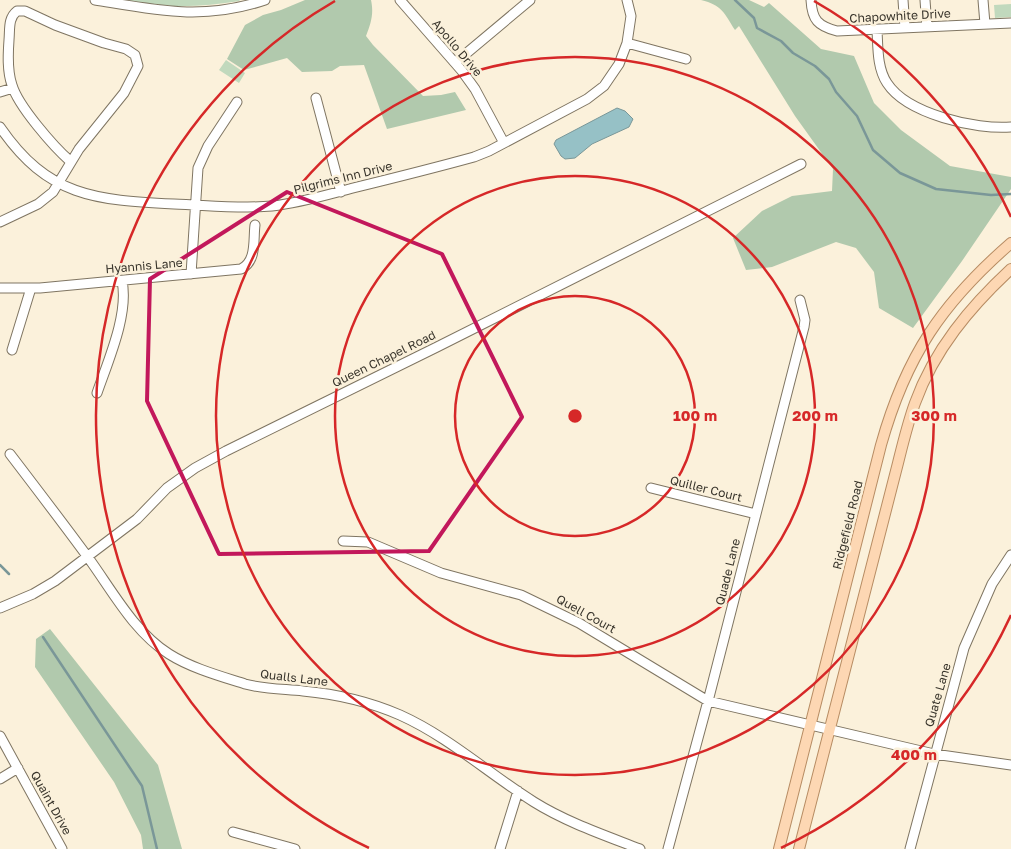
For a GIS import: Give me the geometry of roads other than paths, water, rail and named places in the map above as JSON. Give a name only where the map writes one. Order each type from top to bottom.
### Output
[{"type":"main road","name":"Ridgefield Road","points":[[779,849],[881,445],[892,411],[906,375],[944,310],[976,274],[1011,243]]},
{"type":"main road","points":[[799,849],[905,435],[915,403],[925,379],[952,334],[978,301],[1011,269]]},
{"type":"street","points":[[95,0],[159,11],[195,12],[226,10],[265,0]]},
{"type":"street","name":"Apollo Drive","points":[[400,0],[456,62],[475,89],[504,143]]},
{"type":"street","points":[[456,62],[530,0]]},
{"type":"street","name":"Pilgrims Inn Drive","points":[[0,127],[22,156],[44,174],[59,184],[86,194],[131,202],[247,207],[274,206],[314,199],[474,157],[594,95],[604,86],[616,70],[627,43],[631,16],[627,0]]},
{"type":"street","name":"Chapowhite Drive","points":[[811,0],[811,8],[817,23],[837,32],[1011,23]]},
{"type":"street","points":[[903,0],[905,28]]},
{"type":"street","points":[[925,0],[927,27]]},
{"type":"street","points":[[983,0],[985,24]]},
{"type":"street","points":[[0,222],[46,198],[59,184],[70,161],[124,92],[138,66],[135,55],[126,49],[62,28],[25,11],[17,11],[10,19],[10,79],[12,88],[52,143],[70,161]]},
{"type":"street","points":[[878,30],[879,60],[886,81],[896,94],[919,108],[947,119],[972,125],[996,128],[1011,127]]},
{"type":"street","points":[[627,43],[686,59]]},
{"type":"street","points":[[0,92],[12,88]]},
{"type":"street","points":[[316,98],[341,192]]},
{"type":"street","points":[[191,274],[198,168],[202,157],[237,102]]},
{"type":"street","name":"Queen Chapel Road","points":[[0,608],[33,594],[88,556],[137,518],[167,488],[195,468],[800,164]]},
{"type":"street","name":"Hyannis Lane","points":[[0,288],[32,288],[122,281],[241,269],[252,258],[255,225]]},
{"type":"street","points":[[97,393],[123,312],[124,291],[122,281]]},
{"type":"street","points":[[12,350],[32,288]]},
{"type":"street","name":"Quade Lane","points":[[668,849],[804,327],[805,320],[800,300]]},
{"type":"street","name":"Qualls Lane","points":[[10,454],[88,556],[131,618],[160,648],[176,658],[218,675],[247,684],[334,696],[383,708],[416,723],[454,746],[535,803],[579,825],[640,849]]},
{"type":"street","name":"Quiller Court","points":[[651,488],[756,514]]},
{"type":"street","name":"Quell Court","points":[[343,541],[368,542],[441,573],[521,595],[579,623],[708,701],[934,754],[1011,765]]},
{"type":"street","name":"Quate Lane","points":[[910,849],[964,648],[992,584],[1011,555]]},
{"type":"street","name":"Quaint Drive","points":[[0,736],[62,849]]},
{"type":"street","name":"Quaint Drive","points":[[0,779],[18,768]]},
{"type":"street","points":[[500,849],[518,791]]},
{"type":"street","points":[[233,832],[295,849]]},
{"type":"water","points":[[617,108],[625,111],[633,119],[629,127],[592,144],[575,158],[565,159],[561,156],[554,144],[556,140]]},
{"type":"waterway","points":[[735,0],[754,18],[757,28],[781,41],[793,53],[815,66],[829,79],[836,92],[857,116],[873,150],[900,173],[936,189],[991,195],[1011,194]]},
{"type":"waterway","points":[[0,565],[9,574]]},
{"type":"waterway","points":[[43,637],[142,786],[157,849]]}]
